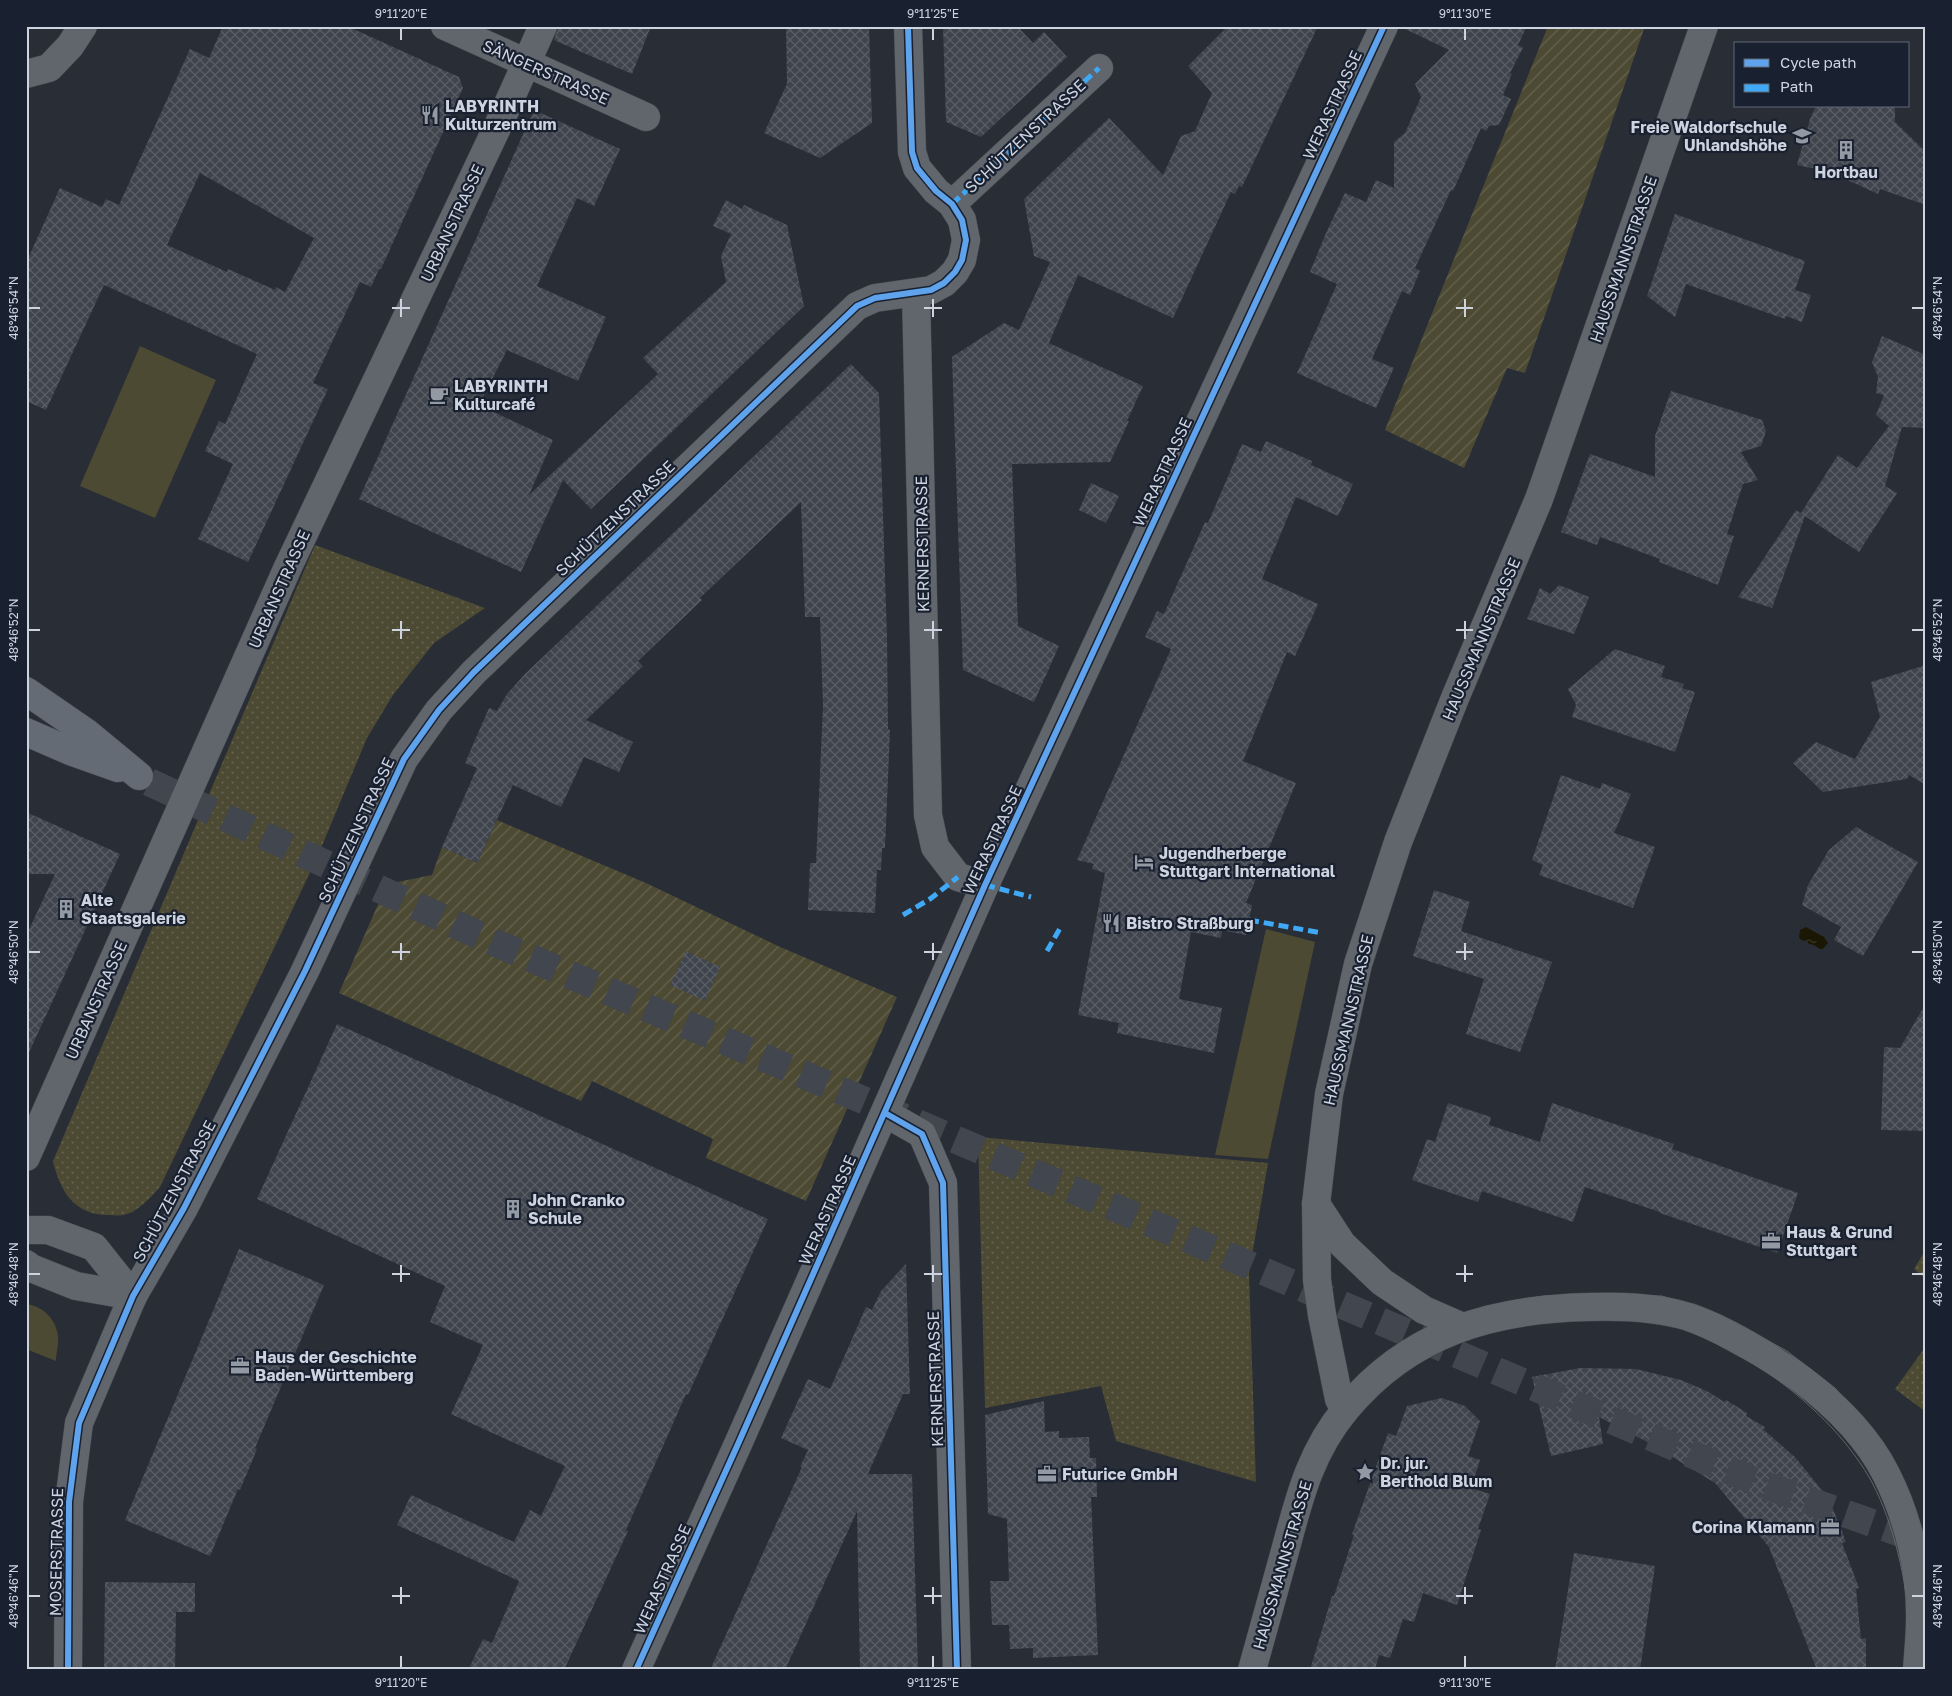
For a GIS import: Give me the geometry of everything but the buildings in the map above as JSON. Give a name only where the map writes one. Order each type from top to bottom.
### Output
[{"type":"main road","points":[[26,691],[87,733],[144,779],[26,732]]},
{"type":"street","points":[[26,74],[49,68],[70,46],[83,26]]},
{"type":"street","name":"SÄNGERSTRASSE","points":[[446,26],[646,117]]},
{"type":"street","name":"URBANSTRASSE","points":[[30,1150],[288,567],[543,26]]},
{"type":"street","points":[[908,26],[912,152],[917,168],[936,191],[952,204],[962,220],[966,240],[962,260],[955,272],[944,283],[931,290],[916,293]]},
{"type":"street","name":"WERASTRASSE","points":[[636,1670],[886,1113],[985,885],[1384,26]]},
{"type":"street","name":"HAUSSMANNSTRASSE","points":[[1252,1670],[1296,1505],[1308,1472],[1326,1437],[1345,1410],[1339,1399],[1317,1280],[1316,1204],[1328,1094],[1358,964],[1398,842],[1455,698],[1517,555],[1539,499],[1704,26]]},
{"type":"street","name":"SCHÜTZENSTRASSE","points":[[952,204],[1099,68]]},
{"type":"street","name":"KERNERSTRASSE","points":[[916,293],[928,815],[935,847],[958,877],[985,885]]},
{"type":"street","name":"SCHÜTZENSTRASSE","points":[[133,1296],[184,1208],[305,971],[404,759],[439,710],[474,672],[857,306],[876,298],[916,293]]},
{"type":"street","name":"KERNERSTRASSE","points":[[886,1113],[922,1134],[943,1183],[957,1670]]},
{"type":"street","points":[[1316,1204],[1342,1244],[1382,1282],[1424,1310],[1463,1327]]},
{"type":"street","points":[[26,1230],[48,1230],[94,1247],[133,1296]]},
{"type":"street","points":[[26,1264],[31,1268],[76,1286],[133,1296]]},
{"type":"street","name":"MOSERSTRASSE","points":[[68,1670],[69,1502],[78,1423],[133,1296]]},
{"type":"street","points":[[1345,1410],[1372,1380],[1416,1348],[1441,1334],[1516,1312],[1603,1307],[1660,1310],[1690,1318],[1714,1328],[1778,1362],[1822,1394],[1866,1442],[1886,1472],[1910,1537],[1917,1576],[1923,1622],[1917,1670]]},
{"type":"shaded area","points":[[1548,26],[1645,26],[1525,373],[1507,368],[1464,468],[1385,430]]},
{"type":"shaded area","points":[[140,346],[216,380],[155,518],[80,486]]},
{"type":"shaded area","points":[[315,545],[485,608],[434,643],[393,695],[367,738],[316,860],[160,1187],[144,1204],[129,1213],[108,1215],[86,1211],[70,1199],[60,1182],[53,1161]]},
{"type":"shaded area","points":[[497,820],[646,883],[778,946],[897,997],[806,1201],[706,1158],[713,1139],[592,1081],[581,1101],[339,993],[387,884],[432,875],[442,847],[477,863]]},
{"type":"shaded area","points":[[1266,929],[1315,942],[1268,1159],[1215,1155]]},
{"type":"shaded area","points":[[978,1137],[1268,1163],[1249,1273],[1256,1482],[1116,1441],[1101,1386],[985,1408]]},
{"type":"shaded area","points":[[1926,1249],[1926,1279],[1914,1269]]},
{"type":"shaded area","points":[[26,1304],[38,1307],[48,1314],[55,1324],[58,1339],[56,1361],[26,1349]]},
{"type":"shaded area","points":[[1926,1346],[1926,1412],[1895,1389]]},
{"type":"water","points":[[1806,927],[1824,937],[1828,943],[1823,949],[1801,940],[1799,937],[1800,930]]},
{"type":"tunnel","points":[[149,782],[498,944],[1759,1483],[1926,1542]]},
{"type":"tram line","points":[[1244,1670],[1287,1501],[1317,1433],[1339,1399],[1409,1339],[1434,1325],[1484,1307],[1517,1300],[1570,1295],[1662,1296],[1720,1315],[1787,1351],[1835,1388],[1877,1438],[1909,1497],[1924,1537],[1926,1551]]},
{"type":"tram line","points":[[1265,1670],[1302,1527],[1321,1468],[1330,1449],[1351,1416],[1375,1390],[1402,1369],[1430,1352],[1460,1339],[1491,1329],[1523,1323],[1557,1319],[1592,1318],[1632,1318],[1656,1321],[1692,1332],[1768,1373],[1811,1407],[1837,1433],[1849,1447],[1877,1492],[1896,1544],[1907,1599],[1908,1636],[1905,1670]]},
{"type":"marked path","points":[[952,204],[1099,68]]},
{"type":"marked path","points":[[903,915],[930,899],[958,877]]},
{"type":"marked path","points":[[985,885],[1031,897]]},
{"type":"marked path","points":[[1249,920],[1322,933]]},
{"type":"marked path","points":[[1047,951],[1062,925]]},
{"type":"cycle path","points":[[68,1670],[69,1502],[79,1423],[133,1296],[184,1208],[305,971],[404,759],[439,710],[474,672],[857,306],[875,298],[931,290],[944,283],[955,272],[962,260],[966,240],[962,220],[952,204],[936,191],[917,168],[912,152],[908,26]]},
{"type":"cycle path","points":[[636,1670],[985,885],[1384,26]]},
{"type":"cycle path","points":[[885,1113],[922,1134],[943,1183],[957,1670]]},
{"type":"place","name":"LABYRINTH Kulturzentrum","points":[[430,115]]},
{"type":"place","name":"Freie Waldorfschule Uhlandshöhe","points":[[1802,136]]},
{"type":"place","name":"Hortbau","points":[[1846,150]]},
{"type":"place","name":"LABYRINTH Kulturcafé","points":[[439,395]]},
{"type":"place","name":"Jugendherberge Stuttgart International","points":[[1144,862]]},
{"type":"place","name":"Alte Staatsgalerie","points":[[66,909]]},
{"type":"place","name":"Bistro Straßburg","points":[[1111,923]]},
{"type":"place","name":"John Cranko Schule","points":[[513,1209]]},
{"type":"place","name":"Haus & Grund Stuttgart","points":[[1771,1241]]},
{"type":"place","name":"Haus der Geschichte Baden-Württemberg","points":[[240,1366]]},
{"type":"place","name":"Dr. jur. Berthold Blum","points":[[1365,1472]]},
{"type":"place","name":"Futurice GmbH","points":[[1047,1474]]},
{"type":"place","name":"Corina Klamann","points":[[1830,1527]]}]
